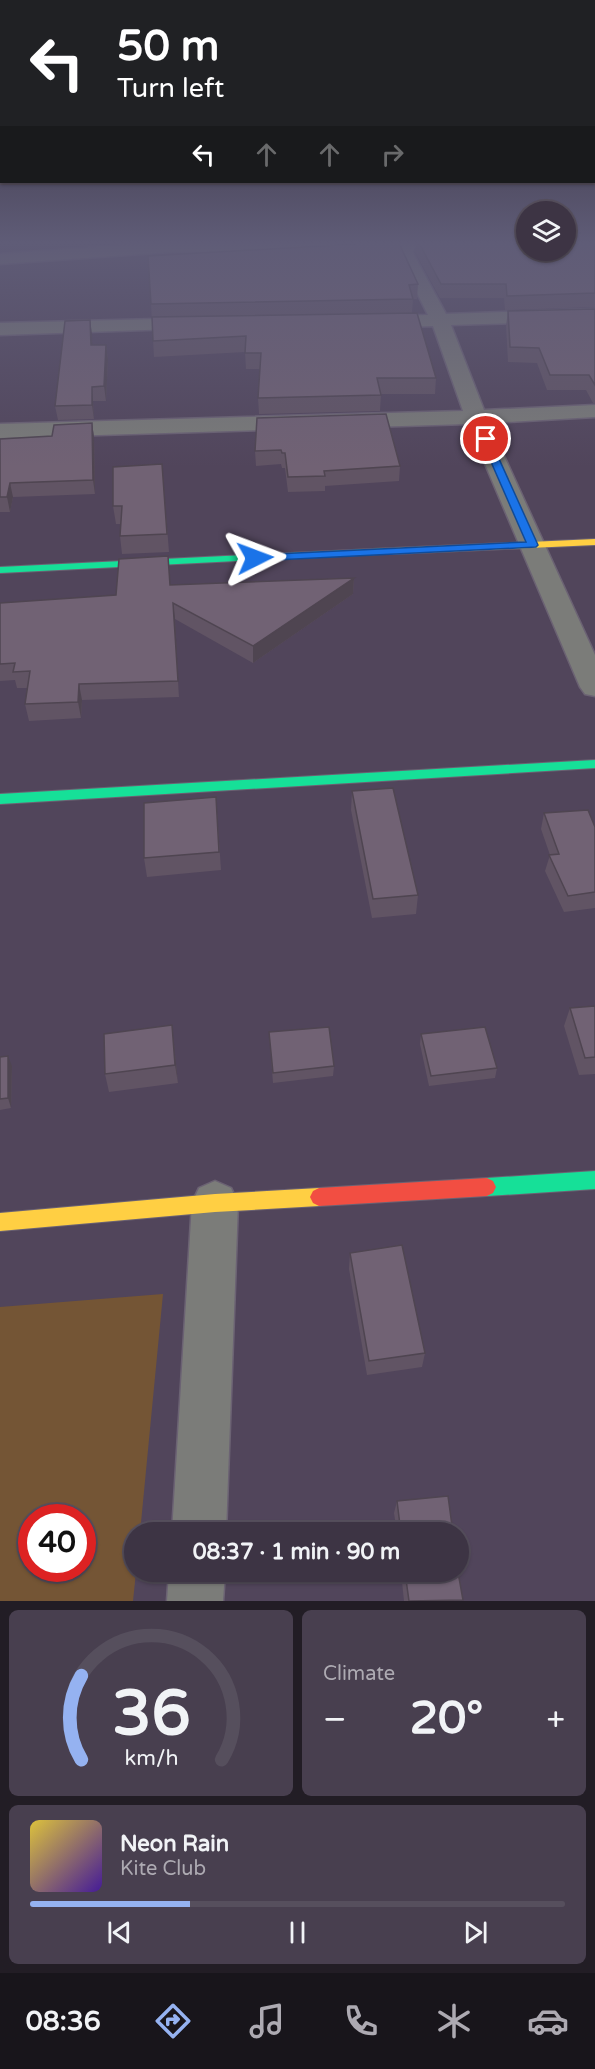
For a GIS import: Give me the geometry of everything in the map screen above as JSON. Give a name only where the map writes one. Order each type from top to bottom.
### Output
[{"type":"street","points":[[358,322],[511,318]]},
{"type":"street","points":[[440,320],[476,418],[595,687]]},
{"type":"street","points":[[0,329],[219,324]]},
{"type":"street","points":[[0,430],[476,418],[595,411]]},
{"type":"street","points":[[0,570],[595,542]]},
{"type":"street","points":[[0,799],[595,764]]},
{"type":"street","points":[[0,1222],[214,1203],[595,1180]]},
{"type":"street","points":[[200,1522],[214,1203]]},
{"type":"street","points":[[195,1601],[196,1582]]},
{"type":"shaded area","points":[[163,1294],[141,1522],[124,1522],[124,1582],[135,1582],[133,1601],[0,1601],[0,1307]]},
{"type":"building","points":[[152,318],[418,318],[436,378],[377,378],[381,395],[258,398],[261,353],[245,353],[246,336],[153,341]]},
{"type":"building","points":[[508,318],[595,318],[595,385],[589,375],[550,375],[539,348],[510,347]]},
{"type":"building","points":[[90,320],[91,345],[106,345],[104,386],[92,387],[92,405],[55,406],[65,321]]},
{"type":"building","points":[[386,414],[400,466],[324,471],[325,476],[288,477],[285,453],[281,450],[255,451],[257,418]]},
{"type":"building","points":[[92,423],[93,480],[10,483],[7,497],[0,497],[0,439],[52,436],[54,425]]},
{"type":"building","points":[[162,464],[167,534],[120,536],[122,506],[113,506],[113,467]]},
{"type":"building","points":[[168,556],[170,585],[354,578],[253,646],[173,603],[178,681],[79,684],[78,702],[25,704],[30,671],[13,672],[15,663],[0,664],[0,603],[116,595],[119,559]]},
{"type":"building","points":[[393,788],[418,895],[373,899],[352,791]]},
{"type":"building","points":[[216,797],[219,852],[144,858],[144,803]]},
{"type":"building","points":[[588,810],[595,827],[595,892],[568,896],[549,855],[559,854],[544,813]]},
{"type":"building","points":[[595,1006],[595,1057],[585,1058],[570,1008]]},
{"type":"building","points":[[172,1025],[175,1065],[105,1074],[104,1034]]},
{"type":"building","points":[[329,1027],[334,1066],[273,1073],[269,1032]]},
{"type":"building","points":[[485,1027],[497,1068],[431,1076],[421,1034]]},
{"type":"building","points":[[8,1056],[8,1098],[0,1099],[0,1057]]},
{"type":"building","points":[[402,1245],[425,1353],[369,1361],[350,1253]]},
{"type":"building","points":[[448,1496],[452,1522],[400,1522],[397,1501]]},
{"type":"building","points":[[406,1582],[460,1582],[463,1600],[409,1601]]},
{"type":"traffic: fast","points":[[0,570],[393,551]]},
{"type":"traffic: fast","points":[[0,799],[595,764]]},
{"type":"traffic: fast","points":[[487,1187],[595,1180]]},
{"type":"traffic: slow","points":[[393,551],[595,542]]},
{"type":"traffic: slow","points":[[0,1222],[215,1203],[319,1197]]},
{"type":"traffic: jam","points":[[319,1197],[487,1187]]},
{"type":"route","points":[[255,558],[533,545],[486,439]]}]
